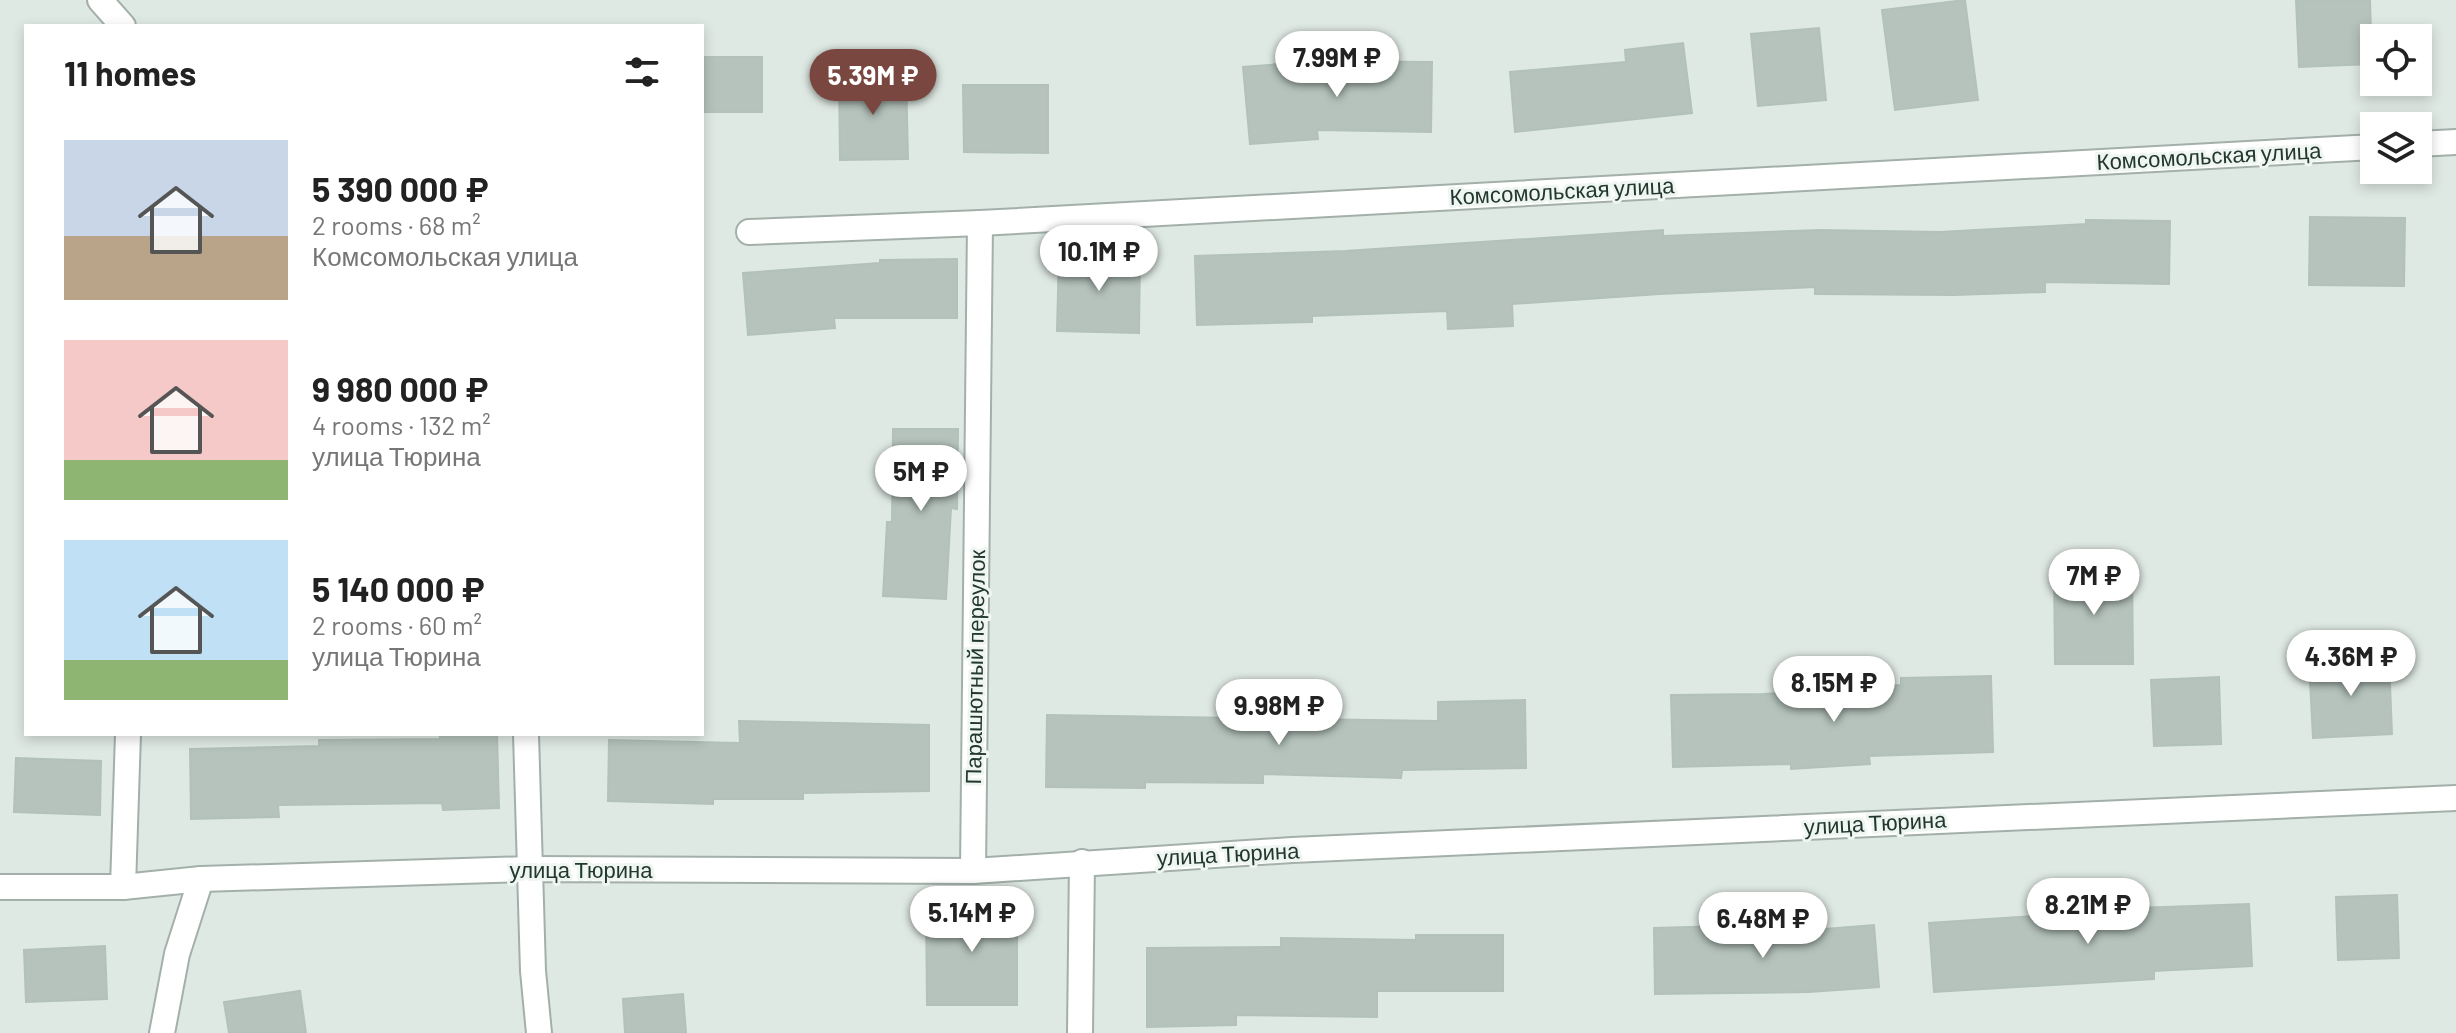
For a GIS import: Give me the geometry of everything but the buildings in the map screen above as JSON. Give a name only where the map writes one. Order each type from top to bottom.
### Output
[{"type":"street","points":[[100,0],[121,24]]},
{"type":"street","points":[[2432,143],[2456,142]]},
{"type":"street","name":"Комсомольская улица","points":[[749,232],[980,223],[2360,148]]},
{"type":"street","name":"Парашютный переулок","points":[[973,871],[980,223]]},
{"type":"street","points":[[123,887],[128,736]]},
{"type":"street","points":[[526,736],[529,869],[539,1033]]},
{"type":"street","name":"улица Тюрина","points":[[0,887],[123,887],[201,879],[529,869],[973,871],[1082,862],[2456,798]]},
{"type":"street","points":[[1080,1033],[1082,862]]},
{"type":"street","points":[[162,1033],[177,954],[201,879]]}]
